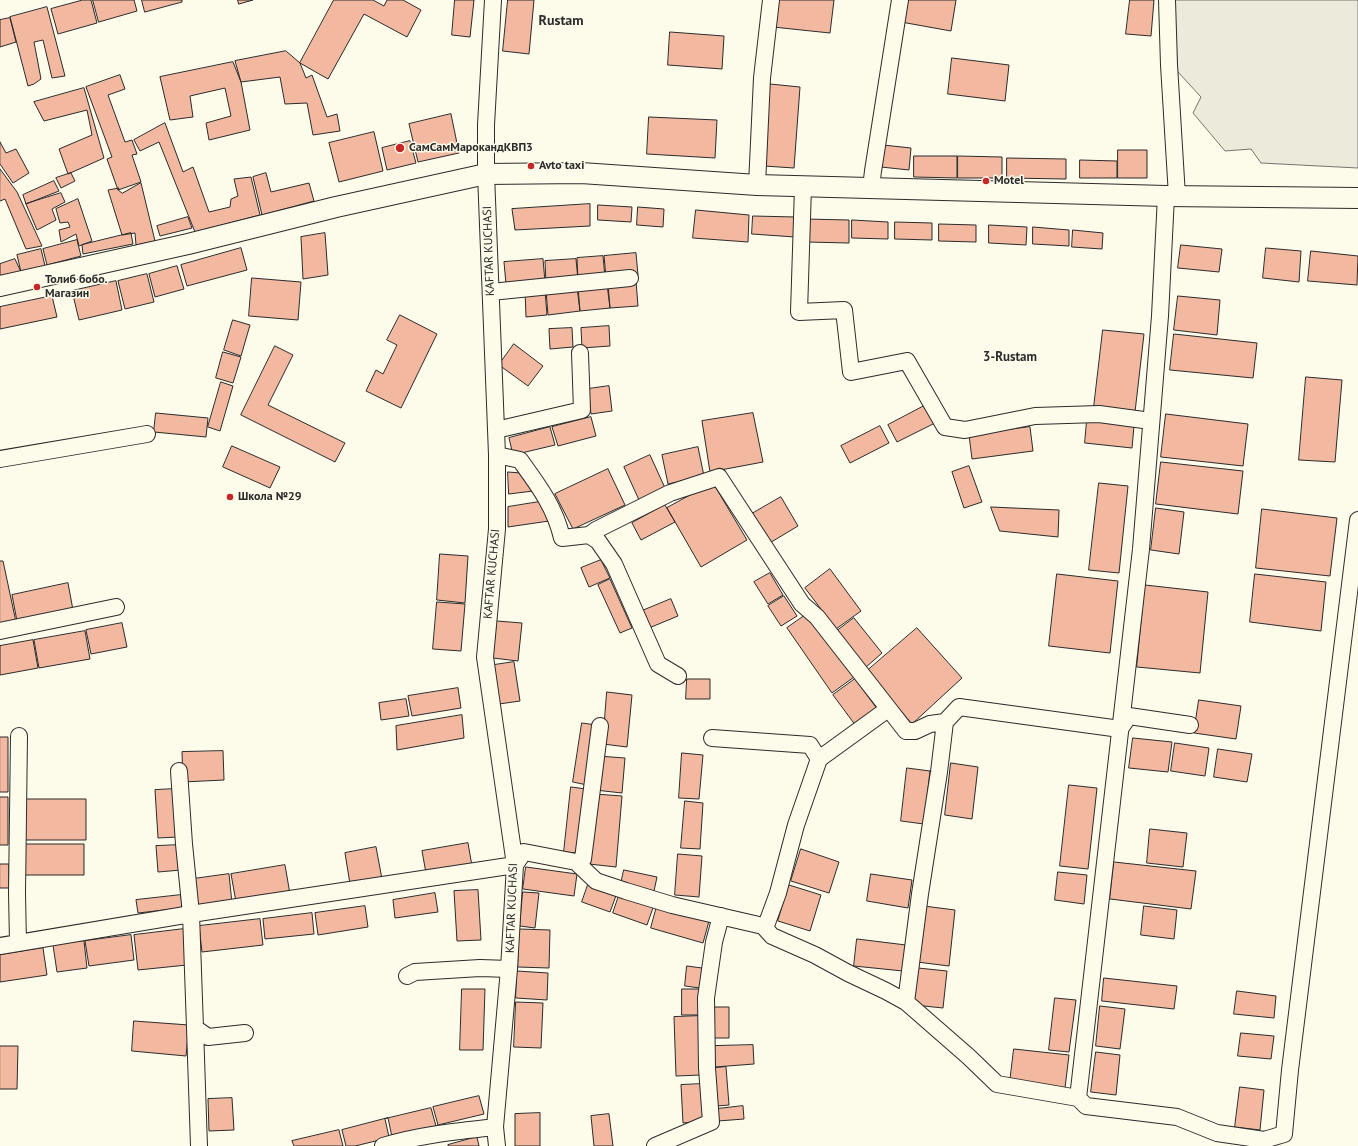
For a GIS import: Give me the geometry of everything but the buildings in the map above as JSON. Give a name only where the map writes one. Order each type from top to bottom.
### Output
[{"type":"main road","points":[[0,286],[188,244],[336,207],[486,174],[581,173],[802,187],[1171,196],[1358,198]]},
{"type":"street","name":"KAFTAR KUCHASI","points":[[493,0],[486,125],[486,174],[497,455],[497,530],[484,658],[515,865],[509,969],[496,1127],[497,1146]]},
{"type":"street","points":[[757,185],[762,78],[771,0]]},
{"type":"street","points":[[871,188],[877,140],[900,0]]},
{"type":"street","points":[[1078,1098],[1140,549],[1171,196],[1167,0]]},
{"type":"street","points":[[802,187],[799,312],[844,310],[851,372],[907,361],[944,427],[965,430],[1035,416],[1099,414],[1151,421]]},
{"type":"street","points":[[491,292],[630,278]]},
{"type":"street","points":[[496,430],[582,410],[580,353]]},
{"type":"street","points":[[0,459],[147,434]]},
{"type":"street","points":[[497,455],[520,460],[542,490],[559,522],[562,538],[589,535],[670,492],[719,477],[802,604],[817,617],[906,731],[915,731],[930,724],[945,722]]},
{"type":"street","points":[[0,946],[191,914],[515,865],[524,852],[576,862],[596,881],[626,892],[763,926],[772,936],[815,955],[906,1002],[970,1057],[997,1084],[1078,1098],[1086,1106],[1177,1117],[1217,1133],[1264,1140],[1284,1134],[1292,1054],[1358,520]]},
{"type":"street","points":[[589,535],[598,541],[614,564],[658,664],[678,676]]},
{"type":"street","points":[[0,631],[116,607]]},
{"type":"street","points":[[906,1002],[945,722],[959,706],[1120,730]]},
{"type":"street","points":[[763,926],[767,923],[778,893],[796,825],[819,759],[888,709]]},
{"type":"street","points":[[1120,730],[1129,716],[1190,725]]},
{"type":"street","points":[[576,862],[583,859],[600,726]]},
{"type":"street","points":[[18,943],[17,893],[19,736]]},
{"type":"street","points":[[712,738],[810,745],[819,759]]},
{"type":"street","points":[[179,770],[191,914],[199,1146]]},
{"type":"street","points":[[655,1146],[711,1122],[707,1068],[706,998],[714,942],[721,916]]},
{"type":"street","points":[[407,976],[415,972],[480,968],[509,969]]},
{"type":"street","points":[[195,1028],[208,1037],[245,1033]]},
{"type":"street","points":[[382,1146],[394,1142],[496,1127]]},
{"type":"shaded area","points":[[1174,0],[1358,0],[1358,168],[1261,163],[1251,149],[1225,151],[1193,113],[1201,97],[1178,72]]},
{"type":"place","name":"СамСамМарокандКВП3","points":[[400,148]]},
{"type":"place","name":"Avto taxi","points":[[531,166]]},
{"type":"place","name":"Motel","points":[[986,181]]},
{"type":"place","name":"Толиб бобо. Магазин","points":[[37,287]]},
{"type":"place","name":"Школа №29","points":[[230,497]]},
{"type":"district","name":"Rustam","points":[[561,21]]},
{"type":"district","name":"3-Rustam","points":[[1010,357]]}]
